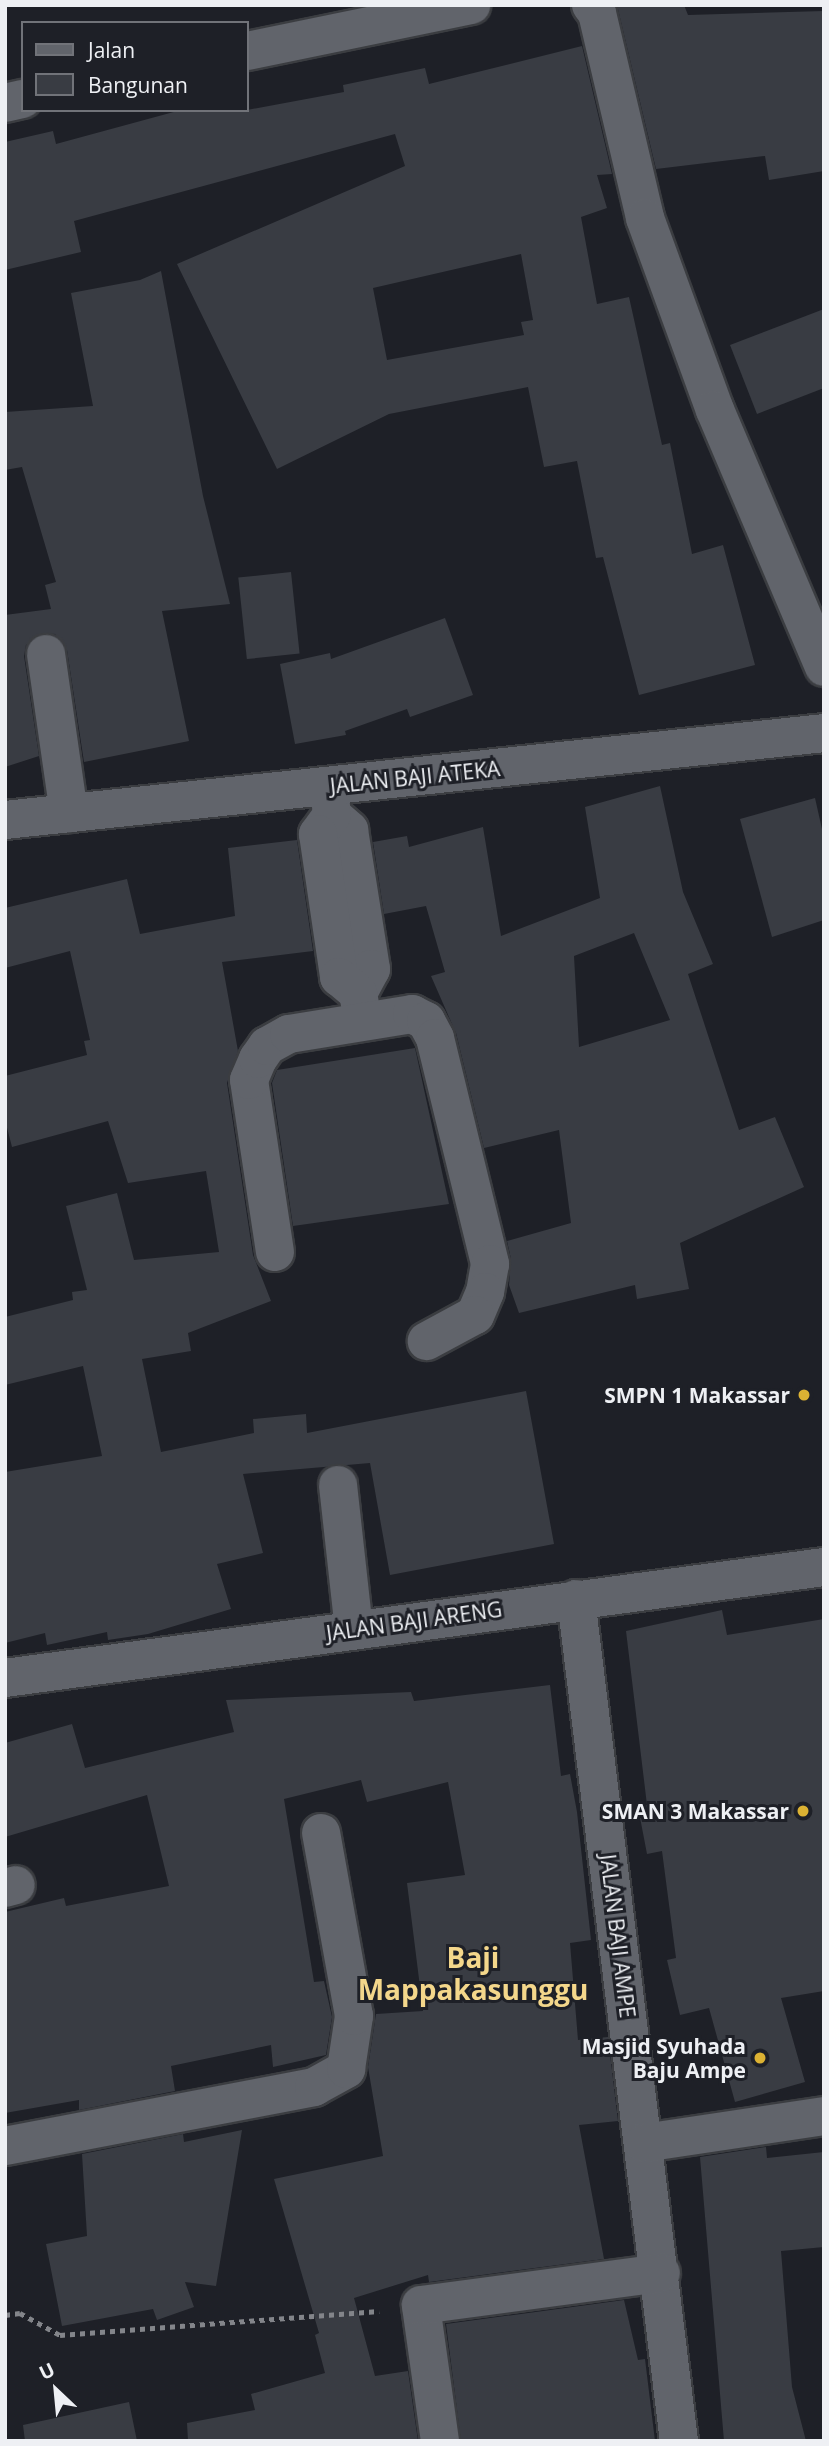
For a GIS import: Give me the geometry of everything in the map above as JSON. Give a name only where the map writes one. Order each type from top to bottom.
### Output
[{"type":"street","points":[[248,51],[471,5]]},
{"type":"street","points":[[591,5],[597,13],[645,218],[715,410],[824,667]]},
{"type":"street","points":[[46,654],[69,813]]},
{"type":"street","name":"JALAN BAJI ATEKA","points":[[5,820],[69,813],[331,801],[824,733]]},
{"type":"street","points":[[331,801],[349,830],[371,969],[361,1006]]},
{"type":"street","points":[[275,1252],[249,1080],[267,1046],[289,1034],[361,1006],[412,1014],[426,1021],[435,1038],[490,1264],[485,1292],[475,1315],[427,1340]]},
{"type":"street","points":[[338,1485],[354,1630]]},
{"type":"street","name":"JALAN BAJI ARENG","points":[[5,1678],[576,1598],[824,1567]]},
{"type":"street","name":"JALAN BAJI AMPE","points":[[576,1598],[680,2441]]},
{"type":"street","points":[[5,2146],[314,2087],[346,2069],[354,2016],[321,1833]]},
{"type":"street","points":[[644,2143],[824,2116]]},
{"type":"street","points":[[440,2441],[421,2305],[661,2273]]},
{"type":"path","points":[[5,2315],[19,2313],[60,2335],[144,2332],[421,2305]]},
{"type":"building","points":[[617,5],[684,5],[688,15],[824,11],[824,171],[769,180],[765,156],[656,169]]},
{"type":"building","points":[[582,46],[612,174],[597,175],[607,208],[581,217],[597,304],[629,297],[662,445],[670,443],[692,554],[723,545],[755,665],[639,695],[603,557],[596,558],[577,461],[544,467],[528,387],[389,414],[277,469],[177,264],[405,166],[395,134],[74,221],[81,252],[5,270],[5,142],[53,131],[56,144],[174,112],[248,112],[248,110],[344,92],[343,85],[425,68],[429,84]],"holes":[[[521,254],[533,320],[521,322],[524,335],[387,360],[373,288]]]},
{"type":"building","points":[[161,271],[203,496],[230,604],[162,611],[189,741],[84,762],[67,650],[55,634],[42,633],[26,645],[24,656],[39,756],[5,767],[5,615],[51,609],[45,585],[56,582],[22,467],[5,470],[5,412],[93,406],[71,293],[140,280]]},
{"type":"building","points":[[824,309],[824,388],[757,414],[730,345]]},
{"type":"building","points":[[291,572],[300,654],[247,659],[238,578]]},
{"type":"building","points":[[445,618],[473,695],[410,717],[407,709],[345,731],[346,735],[295,744],[280,664],[330,653],[331,659]]},
{"type":"building","points":[[660,786],[683,892],[713,964],[688,974],[739,1130],[775,1117],[804,1187],[680,1243],[689,1289],[637,1299],[635,1285],[519,1313],[509,1285],[511,1259],[507,1241],[571,1223],[559,1130],[484,1148],[456,1033],[431,976],[445,972],[426,906],[384,914],[373,842],[407,836],[409,847],[483,827],[501,936],[600,898],[585,807]],"holes":[[[634,933],[670,1020],[579,1047],[574,956]]]},
{"type":"building","points":[[815,798],[824,838],[824,920],[772,937],[740,819]]},
{"type":"building","points":[[297,840],[313,951],[222,962],[238,1051],[227,1083],[253,1255],[271,1301],[188,1333],[191,1351],[142,1359],[161,1452],[254,1433],[253,1419],[306,1414],[307,1433],[526,1391],[554,1544],[390,1575],[370,1463],[243,1474],[263,1553],[217,1564],[231,1609],[148,1634],[108,1640],[107,1632],[47,1645],[45,1633],[5,1643],[5,1472],[102,1456],[83,1366],[5,1385],[5,1317],[73,1300],[72,1292],[87,1290],[66,1206],[117,1193],[134,1260],[219,1252],[206,1171],[128,1183],[108,1121],[12,1147],[5,1120],[5,1076],[87,1055],[84,1041],[90,1040],[70,951],[5,968],[5,908],[127,879],[140,934],[235,916],[228,848]]},
{"type":"building","points":[[415,1048],[449,1204],[293,1226],[272,1083],[277,1070]]},
{"type":"building","points":[[722,1610],[727,1635],[824,1619],[824,1991],[781,1998],[805,2082],[735,2102],[709,2008],[680,2015],[667,1960],[676,1958],[662,1851],[647,1854],[638,1807],[647,1805],[626,1631]]},
{"type":"building","points":[[550,1685],[561,1776],[570,1774],[577,1812],[591,1940],[570,1943],[578,2040],[608,2037],[618,2121],[579,2125],[604,2259],[429,2282],[428,2275],[354,2298],[375,2376],[408,2371],[418,2441],[188,2441],[187,2423],[255,2410],[251,2394],[325,2373],[315,2335],[319,2333],[274,2179],[383,2156],[368,2067],[376,2014],[423,2011],[407,1883],[465,1875],[448,1782],[367,1802],[361,1780],[284,1799],[314,1982],[324,1981],[332,2017],[326,2055],[273,2067],[271,2045],[171,2066],[175,2091],[79,2110],[79,2100],[5,2113],[5,1912],[64,1898],[66,1906],[169,1886],[147,1795],[5,1837],[5,1743],[72,1724],[85,1768],[234,1732],[226,1700],[411,1692],[414,1701]]},
{"type":"building","points":[[242,2130],[216,2286],[185,2282],[194,2307],[157,2320],[153,2309],[62,2326],[46,2244],[87,2236],[82,2154],[183,2134],[184,2142]]},
{"type":"building","points":[[766,2147],[767,2158],[824,2152],[824,2247],[781,2251],[792,2387],[806,2441],[724,2441],[700,2157]]},
{"type":"building","points":[[624,2300],[638,2360],[645,2359],[655,2441],[461,2441],[446,2324]]},
{"type":"building","points":[[129,2402],[137,2441],[25,2441],[23,2425]]},
{"type":"place","name":"SMPN 1 Makassar","points":[[804,1395]]},
{"type":"place","name":"SMAN 3 Makassar","points":[[803,1811]]},
{"type":"place","name":"Masjid Syuhada Baju Ampe","points":[[760,2058]]},
{"type":"district","name":"Baji Mappakasunggu","points":[[473,1973]]}]
